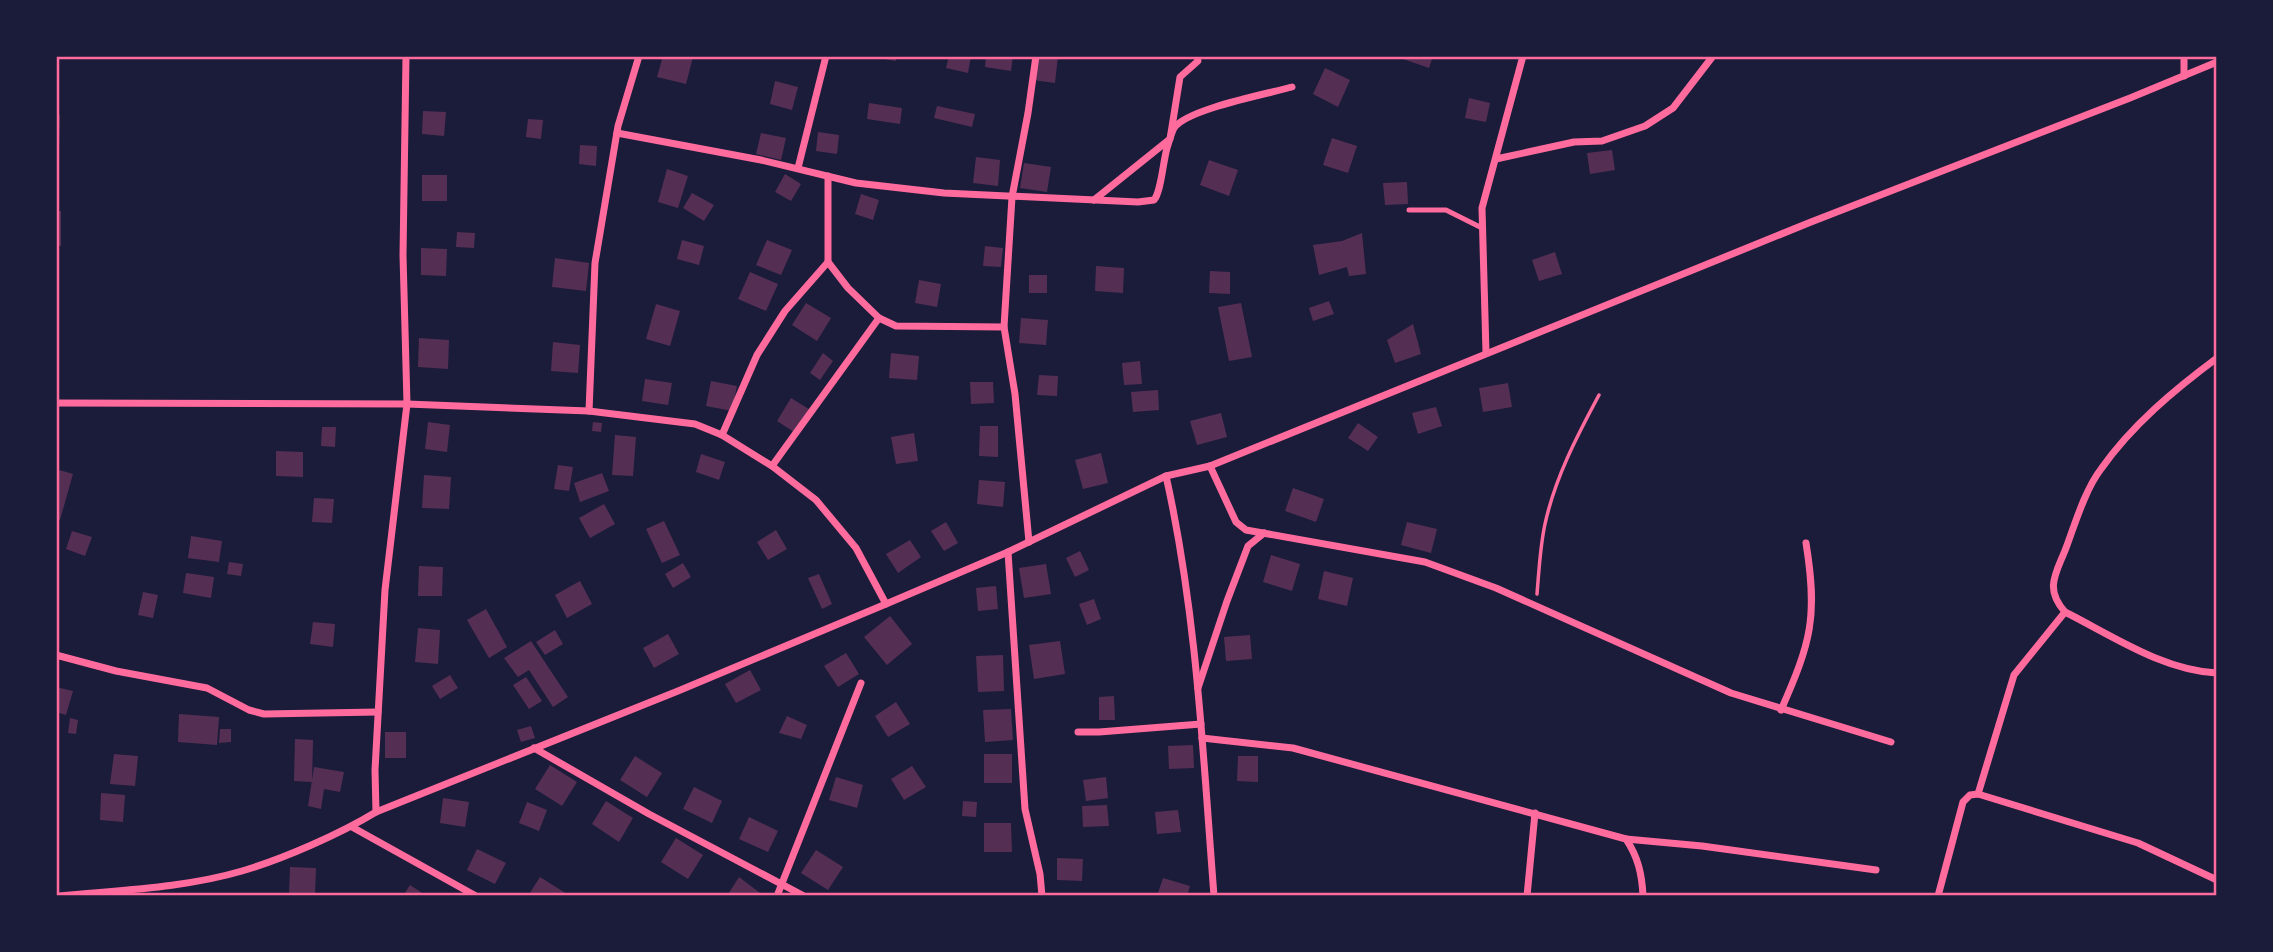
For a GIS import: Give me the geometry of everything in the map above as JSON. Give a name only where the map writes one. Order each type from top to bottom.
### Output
[{"type":"street","points":[[376,812],[375,770],[385,590],[407,404],[404,255],[406,56]]},
{"type":"street","points":[[589,411],[595,262],[617,133],[639,56]]},
{"type":"street","points":[[798,168],[826,56]]},
{"type":"street","points":[[1029,542],[1015,394],[1004,327],[1012,197],[1028,113],[1035,56]]},
{"type":"street","points":[[1093,200],[1170,139],[1180,76],[1198,61],[1197,56]]},
{"type":"street","points":[[1486,353],[1482,208],[1523,56]]},
{"type":"street","points":[[1496,159],[1574,142],[1602,141],[1645,125],[1673,108],[1713,56]]},
{"type":"street","points":[[2184,56],[2184,76]]},
{"type":"street","points":[[60,896],[176,884],[243,871],[352,827],[376,812],[886,604],[1029,542],[1166,476],[1210,466],[1486,353],[2217,62]]},
{"type":"street","points":[[617,133],[798,168],[856,183],[944,193],[1138,202],[1154,200],[1160,193],[1160,173],[1170,139],[1175,127],[1189,115],[1292,87]]},
{"type":"street","points":[[828,176],[828,262],[848,288],[879,318],[896,326],[1004,327]]},
{"type":"street","points":[[722,435],[757,355],[785,310],[828,262]]},
{"type":"street","points":[[772,467],[879,318]]},
{"type":"street","points":[[2217,358],[2144,418],[2099,471],[2077,519],[2053,584],[2054,600],[2065,612],[2163,661],[2188,670],[2217,673]]},
{"type":"street","points":[[56,403],[407,404],[589,411],[695,424],[722,435],[772,467],[816,500],[856,548],[886,604]]},
{"type":"street","points":[[1210,466],[1236,522],[1246,530],[1425,562],[1496,588],[1731,693],[1891,742]]},
{"type":"street","points":[[1166,476],[1179,536],[1201,724],[1214,896]]},
{"type":"street","points":[[1197,692],[1248,546],[1264,533]]},
{"type":"street","points":[[1781,710],[1801,665],[1811,629],[1813,602],[1806,543]]},
{"type":"street","points":[[1007,552],[1025,809],[1040,874],[1042,896]]},
{"type":"street","points":[[1978,794],[2014,675],[2065,612]]},
{"type":"street","points":[[56,655],[116,671],[207,688],[249,710],[264,714],[378,712]]},
{"type":"street","points":[[777,896],[861,683]]},
{"type":"street","points":[[1078,732],[1099,733],[1201,724]]},
{"type":"street","points":[[1202,738],[1293,748],[1626,839],[1702,846],[1875,870]]},
{"type":"street","points":[[534,748],[649,814],[804,896]]},
{"type":"street","points":[[1938,896],[1963,802],[1970,795],[1978,794],[2138,843],[2217,880]]},
{"type":"street","points":[[1527,896],[1535,813]]},
{"type":"street","points":[[352,827],[477,896]]},
{"type":"street","points":[[1626,839],[1635,853],[1642,879],[1643,896]]},
{"type":"lane","points":[[1409,210],[1446,209],[1482,228]]},
{"type":"path","points":[[1536,607],[1540,553],[1549,508],[1574,442],[1599,395]]},
{"type":"building","points":[[663,56],[693,57],[686,84],[657,77]]},
{"type":"building","points":[[867,56],[897,56],[896,61]]},
{"type":"building","points":[[949,56],[971,56],[968,73],[946,68]]},
{"type":"building","points":[[986,56],[1013,56],[1011,71],[985,67]]},
{"type":"building","points":[[1036,56],[1058,56],[1055,83],[1033,80]]},
{"type":"building","points":[[1404,56],[1433,56],[1429,68],[1403,59]]},
{"type":"building","points":[[1325,68],[1350,80],[1338,107],[1313,94]]},
{"type":"building","points":[[775,81],[798,87],[792,110],[770,104]]},
{"type":"building","points":[[1469,98],[1490,103],[1486,122],[1465,118]]},
{"type":"building","points":[[869,103],[902,108],[900,124],[867,119]]},
{"type":"building","points":[[937,106],[975,114],[972,127],[934,118]]},
{"type":"building","points":[[423,111],[446,112],[444,136],[422,134]]},
{"type":"building","points":[[56,115],[60,115],[59,151],[56,151]]},
{"type":"building","points":[[528,119],[543,120],[541,139],[526,137]]},
{"type":"building","points":[[818,132],[839,135],[837,154],[816,151]]},
{"type":"building","points":[[761,133],[786,138],[781,160],[756,154]]},
{"type":"building","points":[[1332,138],[1357,146],[1348,173],[1323,165]]},
{"type":"building","points":[[580,145],[597,146],[596,166],[579,164]]},
{"type":"building","points":[[1612,150],[1615,170],[1590,174],[1587,153]]},
{"type":"building","points":[[976,157],[1000,160],[998,186],[973,183]]},
{"type":"building","points":[[1209,160],[1238,170],[1229,196],[1200,185]]},
{"type":"building","points":[[1024,163],[1051,167],[1047,192],[1020,188]]},
{"type":"building","points":[[667,169],[688,176],[678,208],[658,202]]},
{"type":"building","points":[[785,174],[801,184],[791,201],[775,192]]},
{"type":"building","points":[[422,175],[447,175],[447,201],[422,201]]},
{"type":"building","points":[[1407,182],[1408,204],[1385,205],[1383,183]]},
{"type":"building","points":[[692,193],[714,205],[704,221],[683,208]]},
{"type":"building","points":[[861,194],[879,200],[873,220],[855,214]]},
{"type":"building","points":[[56,211],[61,211],[61,246],[56,246]]},
{"type":"building","points":[[457,232],[475,233],[474,248],[456,247]]},
{"type":"building","points":[[1362,233],[1366,274],[1349,276],[1347,267],[1319,275],[1313,245],[1342,241]]},
{"type":"building","points":[[682,240],[704,246],[699,265],[677,259]]},
{"type":"building","points":[[767,240],[792,250],[781,275],[756,265]]},
{"type":"building","points":[[985,246],[1003,248],[1001,267],[983,266]]},
{"type":"building","points":[[421,248],[447,249],[446,276],[421,275]]},
{"type":"building","points":[[1555,252],[1562,274],[1539,281],[1532,260]]},
{"type":"building","points":[[555,258],[589,263],[586,291],[552,287]]},
{"type":"building","points":[[1096,266],[1124,268],[1123,293],[1095,291]]},
{"type":"building","points":[[1210,271],[1230,272],[1230,294],[1209,293]]},
{"type":"building","points":[[750,272],[778,284],[766,311],[738,299]]},
{"type":"building","points":[[1029,275],[1047,275],[1047,293],[1029,293]]},
{"type":"building","points":[[919,280],[941,284],[937,307],[915,303]]},
{"type":"building","points":[[1329,301],[1334,314],[1313,321],[1309,308]]},
{"type":"building","points":[[806,303],[831,318],[817,341],[792,325]]},
{"type":"building","points":[[1241,303],[1252,357],[1229,361],[1218,307]]},
{"type":"building","points":[[656,304],[680,311],[670,346],[646,339]]},
{"type":"building","points":[[1021,318],[1048,320],[1046,345],[1019,343]]},
{"type":"building","points":[[1413,324],[1421,354],[1395,363],[1387,340]]},
{"type":"building","points":[[419,338],[449,340],[448,369],[418,367]]},
{"type":"building","points":[[553,342],[580,345],[578,373],[551,371]]},
{"type":"building","points":[[823,353],[833,361],[820,380],[810,373]]},
{"type":"building","points":[[891,353],[919,356],[917,380],[889,378]]},
{"type":"building","points":[[1140,361],[1142,384],[1124,385],[1122,363]]},
{"type":"building","points":[[1039,375],[1058,376],[1057,396],[1037,395]]},
{"type":"building","points":[[645,379],[672,383],[668,405],[642,401]]},
{"type":"building","points":[[711,381],[737,386],[732,411],[706,406]]},
{"type":"building","points":[[970,382],[993,382],[994,403],[971,404]]},
{"type":"building","points":[[1508,383],[1512,407],[1483,412],[1479,388]]},
{"type":"building","points":[[1158,390],[1159,410],[1133,412],[1131,392]]},
{"type":"building","points":[[791,398],[812,411],[797,434],[777,421]]},
{"type":"building","points":[[1436,407],[1442,426],[1418,434],[1412,413]]},
{"type":"building","points":[[1221,413],[1227,437],[1197,445],[1190,421]]},
{"type":"building","points":[[428,422],[450,425],[447,452],[425,449]]},
{"type":"building","points":[[593,422],[602,423],[601,432],[592,431]]},
{"type":"building","points":[[1358,423],[1378,437],[1368,451],[1348,438]]},
{"type":"building","points":[[980,426],[998,426],[998,457],[979,456]]},
{"type":"building","points":[[322,427],[336,427],[335,447],[321,446]]},
{"type":"building","points":[[914,433],[918,461],[896,464],[891,437]]},
{"type":"building","points":[[615,435],[636,437],[633,476],[612,475]]},
{"type":"building","points":[[276,451],[303,452],[303,477],[276,476]]},
{"type":"building","points":[[1101,453],[1108,483],[1083,489],[1075,460]]},
{"type":"building","points":[[701,454],[725,462],[719,480],[696,472]]},
{"type":"building","points":[[558,465],[573,467],[569,491],[554,489]]},
{"type":"building","points":[[56,469],[73,474],[60,520],[56,519]]},
{"type":"building","points":[[602,473],[609,491],[580,502],[574,483]]},
{"type":"building","points":[[424,475],[451,477],[449,509],[422,508]]},
{"type":"building","points":[[979,480],[1005,482],[1003,507],[977,504]]},
{"type":"building","points":[[1293,488],[1324,499],[1316,522],[1285,511]]},
{"type":"building","points":[[314,498],[334,499],[332,523],[312,522]]},
{"type":"building","points":[[604,504],[615,524],[590,538],[579,518]]},
{"type":"building","points":[[664,521],[680,555],[662,563],[646,529]]},
{"type":"building","points":[[946,522],[958,543],[944,551],[931,531]]},
{"type":"building","points":[[1407,522],[1437,529],[1431,553],[1401,545]]},
{"type":"building","points":[[776,530],[787,549],[768,560],[757,542]]},
{"type":"building","points":[[72,531],[92,537],[85,556],[66,549]]},
{"type":"building","points":[[191,536],[222,541],[219,562],[188,558]]},
{"type":"building","points":[[910,540],[921,557],[898,573],[886,554]]},
{"type":"building","points":[[1080,551],[1089,570],[1075,577],[1066,558]]},
{"type":"building","points":[[1271,555],[1300,564],[1292,591],[1263,582]]},
{"type":"building","points":[[229,562],[243,564],[241,576],[227,574]]},
{"type":"building","points":[[683,563],[691,577],[673,588],[665,574]]},
{"type":"building","points":[[1046,564],[1051,594],[1024,598],[1019,568]]},
{"type":"building","points":[[419,566],[443,567],[442,596],[418,596]]},
{"type":"building","points":[[1324,571],[1353,578],[1347,606],[1318,599]]},
{"type":"building","points":[[186,573],[214,577],[211,598],[183,593]]},
{"type":"building","points":[[819,574],[832,604],[822,609],[808,578]]},
{"type":"building","points":[[580,581],[592,604],[567,618],[555,595]]},
{"type":"building","points":[[996,586],[998,609],[978,611],[976,588]]},
{"type":"building","points":[[143,592],[158,595],[153,618],[138,615]]},
{"type":"building","points":[[1094,599],[1101,619],[1087,625],[1079,604]]},
{"type":"building","points":[[486,609],[507,647],[489,658],[467,620]]},
{"type":"building","points":[[890,616],[912,644],[887,665],[864,637]]},
{"type":"building","points":[[313,622],[335,624],[333,647],[310,644]]},
{"type":"building","points":[[418,628],[440,630],[438,664],[415,662]]},
{"type":"building","points":[[555,630],[563,644],[545,655],[536,642]]},
{"type":"building","points":[[668,634],[679,654],[654,668],[643,648]]},
{"type":"building","points":[[1250,635],[1252,659],[1226,661],[1224,637]]},
{"type":"building","points":[[531,641],[568,697],[553,707],[529,670],[518,677],[504,658]]},
{"type":"building","points":[[1060,641],[1065,674],[1034,679],[1029,645]]},
{"type":"building","points":[[846,653],[859,674],[838,687],[824,666]]},
{"type":"building","points":[[1003,655],[1004,691],[978,692],[976,656]]},
{"type":"building","points":[[750,670],[761,690],[736,703],[725,684]]},
{"type":"building","points":[[450,675],[458,688],[440,699],[432,686]]},
{"type":"building","points":[[526,677],[542,701],[529,709],[513,685]]},
{"type":"building","points":[[56,687],[73,691],[66,715],[56,712]]},
{"type":"building","points":[[1114,696],[1115,720],[1099,720],[1099,697]]},
{"type":"building","points":[[896,702],[910,724],[888,737],[875,716]]},
{"type":"building","points":[[1011,709],[1013,740],[985,742],[983,710]]},
{"type":"building","points":[[179,714],[219,717],[217,745],[178,742]]},
{"type":"building","points":[[787,716],[807,725],[801,739],[779,733]]},
{"type":"building","points":[[70,718],[78,720],[76,734],[68,733]]},
{"type":"building","points":[[531,726],[535,738],[521,742],[517,730]]},
{"type":"building","points":[[220,729],[231,729],[231,742],[219,743]]},
{"type":"building","points":[[385,732],[406,732],[406,758],[385,758]]},
{"type":"building","points":[[295,739],[313,740],[312,782],[294,781]]},
{"type":"building","points":[[1193,745],[1194,768],[1169,769],[1168,746]]},
{"type":"building","points":[[114,754],[138,756],[135,786],[110,784]]},
{"type":"building","points":[[984,754],[1012,754],[1012,783],[984,783]]},
{"type":"building","points":[[635,756],[662,773],[647,797],[620,780]]},
{"type":"building","points":[[1238,756],[1258,756],[1258,782],[1237,781]]},
{"type":"building","points":[[550,765],[577,782],[562,806],[535,789]]},
{"type":"building","points":[[912,766],[926,787],[904,800],[891,779]]},
{"type":"building","points":[[314,767],[344,772],[340,792],[324,789],[321,809],[308,806]]},
{"type":"building","points":[[836,777],[863,785],[857,808],[829,800]]},
{"type":"building","points":[[1106,777],[1108,798],[1086,801],[1083,780]]},
{"type":"building","points":[[694,787],[722,801],[712,823],[683,809]]},
{"type":"building","points":[[101,793],[125,795],[123,822],[100,820]]},
{"type":"building","points":[[443,798],[469,802],[465,827],[440,823]]},
{"type":"building","points":[[606,801],[633,818],[619,842],[592,824]]},
{"type":"building","points":[[963,801],[977,802],[976,817],[962,816]]},
{"type":"building","points":[[527,802],[547,810],[539,831],[519,823]]},
{"type":"building","points":[[1107,805],[1109,826],[1083,827],[1082,806]]},
{"type":"building","points":[[1178,810],[1181,832],[1157,834],[1155,812]]},
{"type":"building","points":[[749,817],[778,831],[768,852],[739,839]]},
{"type":"building","points":[[984,823],[1011,823],[1012,852],[984,852]]},
{"type":"building","points":[[676,838],[703,855],[688,879],[661,862]]},
{"type":"building","points":[[477,849],[506,863],[495,884],[467,870]]},
{"type":"building","points":[[816,850],[843,867],[828,890],[801,873]]},
{"type":"building","points":[[1057,858],[1083,859],[1082,881],[1057,880]]},
{"type":"building","points":[[290,867],[316,868],[315,895],[289,894]]},
{"type":"building","points":[[540,877],[567,894],[528,896]]},
{"type":"building","points":[[739,877],[764,896],[727,896]]},
{"type":"building","points":[[1163,878],[1190,886],[1187,896],[1157,896]]},
{"type":"building","points":[[410,885],[427,896],[403,896]]}]
